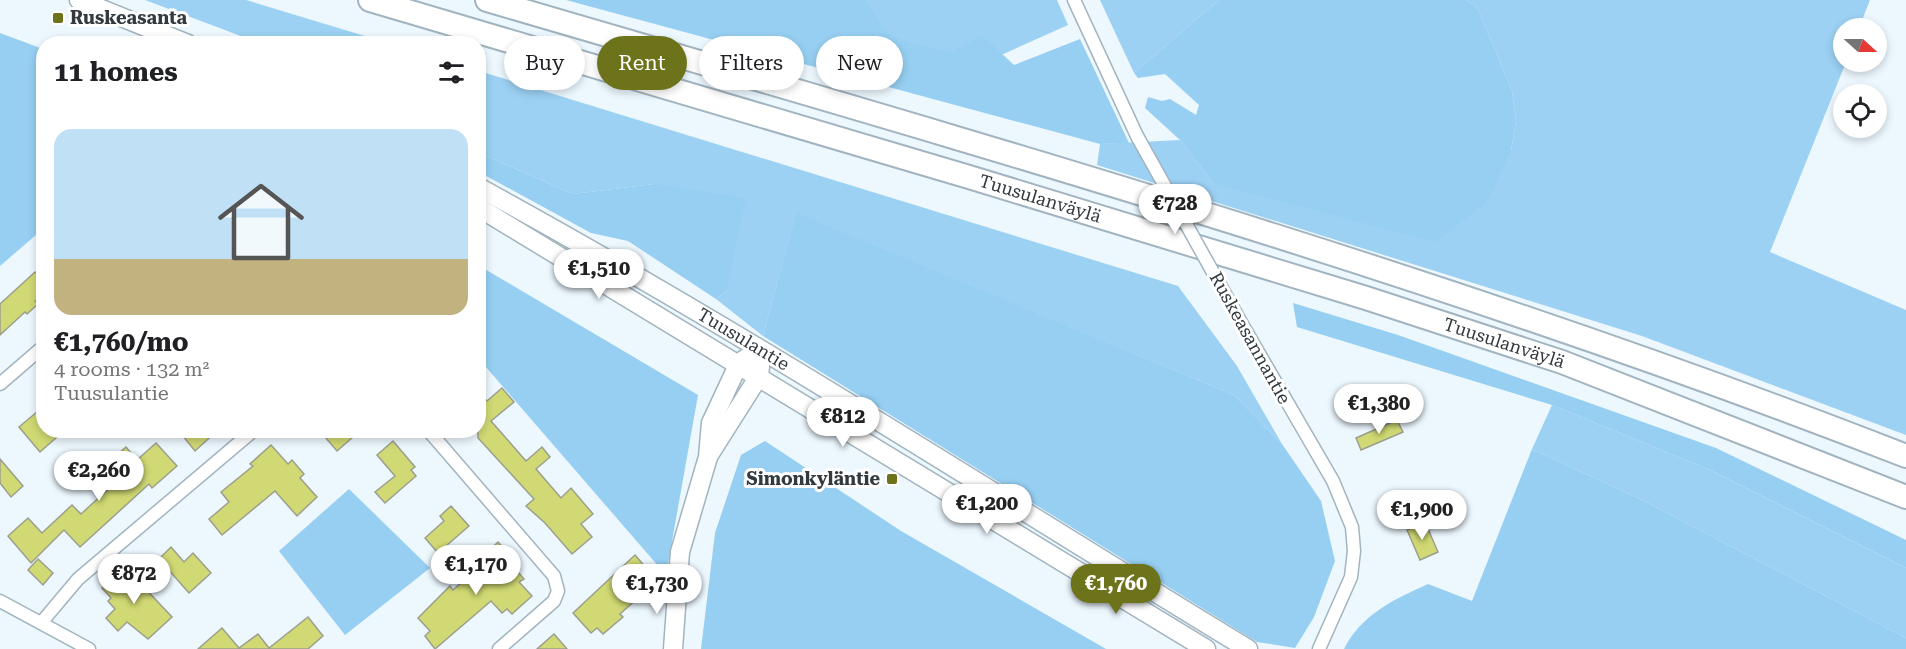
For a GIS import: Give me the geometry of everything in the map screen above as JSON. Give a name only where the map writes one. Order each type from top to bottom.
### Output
[{"type":"highway","name":"Tuusulanväylä","points":[[370,0],[969,177],[1366,298],[1562,362],[1906,497]]},
{"type":"highway","name":"Tuusulanväylä","points":[[487,0],[978,145],[1377,267],[1594,341],[1906,456]]},
{"type":"highway","points":[[1804,456],[1906,509]]},
{"type":"main road","points":[[79,0],[168,36]]},
{"type":"main road","name":"Tuusulantie","points":[[486,191],[570,237],[760,350],[1248,649]]},
{"type":"main road","name":"Tuusulantie","points":[[486,212],[739,363],[1206,649]]},
{"type":"main road","points":[[673,649],[680,552],[708,457],[711,423],[739,363],[760,350]]},
{"type":"main road","points":[[708,457],[759,376],[760,350]]},
{"type":"street","name":"Ruskeasannantie","points":[[1074,0],[1137,136],[1333,481],[1352,527],[1354,551],[1351,577],[1319,649]]},
{"type":"street","points":[[0,384],[36,352]]},
{"type":"street","points":[[41,624],[78,579],[245,438]]},
{"type":"street","points":[[435,438],[554,576],[558,591],[554,601],[499,649]]},
{"type":"street","points":[[0,601],[88,649]]},
{"type":"shaded area","points":[[145,0],[246,0],[365,36],[240,36]]},
{"type":"shaded area","points":[[566,0],[865,0],[883,28],[893,36],[816,36],[816,67],[804,64],[804,36],[700,36]]},
{"type":"shaded area","points":[[765,0],[1057,0],[1068,25],[963,72],[903,50],[903,36],[864,36]]},
{"type":"shaded area","points":[[1100,0],[1219,0],[1134,73]]},
{"type":"shaded area","points":[[1219,0],[1466,0],[1477,7],[1512,91],[1516,121],[1511,150],[1486,203],[1435,242],[1213,183],[1180,140],[1145,108],[1148,97],[1162,101],[1170,99],[1196,115],[1199,105],[1165,74],[1138,78],[1134,73]]},
{"type":"shaded area","points":[[1466,0],[1870,0],[1863,18],[1833,18],[1833,72],[1842,72],[1837,84],[1833,84],[1833,94],[1770,252],[1906,310],[1906,435],[1642,336],[1097,165],[1100,144],[1180,140],[1213,183],[1511,150],[1516,121],[1512,91],[1477,7]]},
{"type":"shaded area","points":[[0,33],[36,46],[36,235],[0,266]]},
{"type":"shaded area","points":[[982,35],[1014,65],[1080,39],[1129,143],[1100,144],[900,90],[903,90],[903,40],[953,52]]},
{"type":"shaded area","points":[[486,73],[504,79],[504,90],[541,90],[1178,286],[1237,366],[1282,444],[1234,395],[796,214],[763,336],[716,299],[726,291],[654,184],[573,194],[486,156]]},
{"type":"shaded area","points":[[486,156],[573,194],[654,184],[746,198],[726,291],[716,299],[628,241],[591,233],[486,176]]},
{"type":"shaded area","points":[[796,213],[1234,395],[1282,444],[1321,501],[1335,561],[1314,617],[1295,648],[1257,642],[763,336]]},
{"type":"shaded area","points":[[486,270],[698,395],[666,575],[486,367]]},
{"type":"shaded area","points":[[1293,303],[1398,335],[1716,448],[1906,540],[1906,568],[1708,469],[1552,405],[1297,327]]},
{"type":"shaded area","points":[[1552,405],[1708,469],[1906,568],[1906,638],[1644,501],[1532,449]]},
{"type":"shaded area","points":[[765,441],[901,531],[1106,649],[701,649],[715,533],[741,455]]},
{"type":"shaded area","points":[[1532,449],[1644,501],[1906,638],[1906,649],[1344,649],[1351,637],[1369,617],[1391,602],[1428,584],[1472,601]]},
{"type":"shaded area","points":[[349,489],[430,568],[345,635],[279,551]]},
{"type":"building","points":[[36,273],[36,306],[27,314],[25,312],[0,335],[0,304]]},
{"type":"building","points":[[502,388],[514,402],[491,421],[526,461],[542,447],[550,457],[536,469],[561,498],[571,488],[593,514],[581,524],[592,537],[572,554],[545,523],[526,506],[534,499],[478,438],[486,438],[487,401]]},
{"type":"building","points":[[36,413],[36,438],[56,438],[40,452],[19,427]]},
{"type":"building","points":[[1397,420],[1403,432],[1361,450],[1356,438]]},
{"type":"building","points":[[184,438],[209,438],[195,451]]},
{"type":"building","points":[[326,438],[352,438],[337,451]]},
{"type":"building","points":[[393,441],[415,467],[411,470],[416,476],[385,503],[375,492],[395,476],[377,455]]},
{"type":"building","points":[[156,443],[177,466],[152,488],[149,484],[80,547],[64,530],[31,563],[8,536],[28,518],[42,533],[72,505],[81,514],[116,482],[103,467],[126,447],[137,460]]},
{"type":"building","points":[[271,445],[288,464],[292,460],[304,474],[300,478],[317,497],[297,516],[275,491],[222,535],[209,519],[229,502],[221,492],[253,466],[250,464]]},
{"type":"building","points":[[0,459],[23,486],[11,497],[0,483]]},
{"type":"building","points":[[451,506],[469,526],[438,553],[425,538],[444,521],[440,516]]},
{"type":"building","points":[[1425,522],[1438,552],[1420,560],[1407,530]]},
{"type":"building","points":[[498,542],[515,561],[511,564],[524,579],[519,582],[532,596],[512,614],[507,609],[502,613],[491,601],[435,649],[425,636],[430,631],[418,618],[450,586],[453,590],[479,567],[476,563]]},
{"type":"building","points":[[171,547],[184,562],[193,553],[211,573],[189,593],[159,559]]},
{"type":"building","points":[[635,555],[654,577],[645,585],[648,589],[620,614],[623,617],[603,634],[597,628],[591,633],[573,613]]},
{"type":"building","points":[[38,559],[53,573],[43,585],[28,570]]},
{"type":"building","points":[[125,567],[172,617],[148,639],[127,622],[118,631],[106,618],[115,609],[108,601],[111,598],[102,588]]},
{"type":"building","points":[[308,617],[323,636],[308,649],[198,649],[222,628],[239,648],[258,634],[269,648]]},
{"type":"building","points":[[554,634],[567,649],[537,649]]},
{"type":"place","name":"Ruskeasanta","points":[[58,18]]},
{"type":"place","name":"Simonkyläntie","points":[[892,479]]}]
